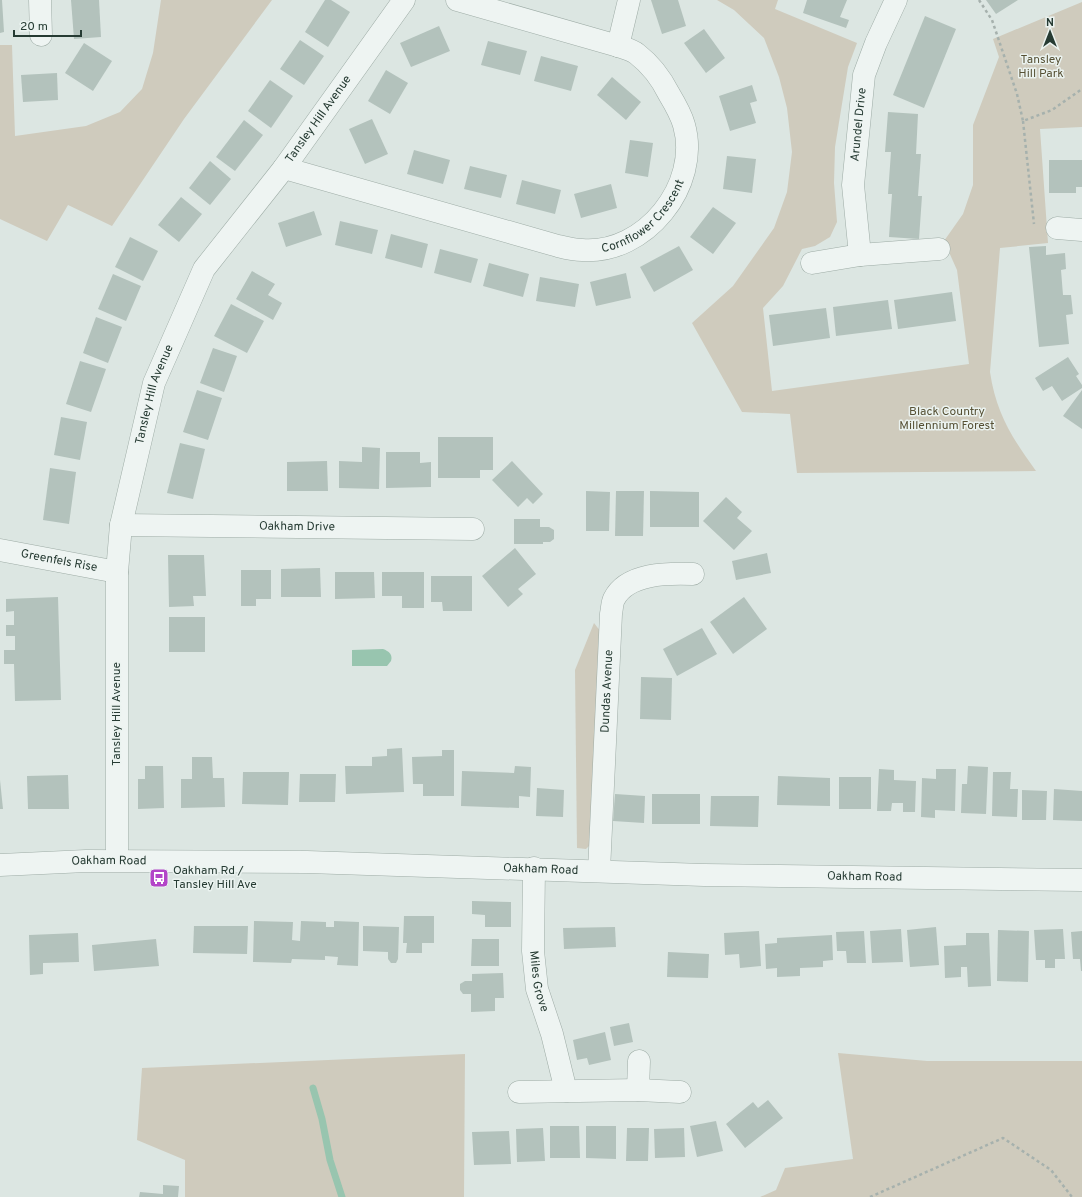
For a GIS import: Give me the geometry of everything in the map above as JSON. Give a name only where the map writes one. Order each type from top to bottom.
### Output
[{"type":"street","points":[[40,0],[41,35]]},
{"type":"street","name":"Tansley Hill Avenue","points":[[117,860],[117,572],[120,525],[154,383],[204,269],[284,168],[404,0]]},
{"type":"street","name":"Cornflower Crescent","points":[[284,168],[558,246],[583,250],[621,243],[641,234],[656,222],[670,204],[679,185],[686,147],[684,125],[664,85],[636,53],[618,46],[457,0]]},
{"type":"street","points":[[618,46],[629,0]]},
{"type":"street","name":"Arundel Drive","points":[[860,255],[853,185],[864,75],[876,42],[896,0]]},
{"type":"street","points":[[1058,228],[1082,230]]},
{"type":"street","points":[[812,263],[860,255],[939,249]]},
{"type":"street","name":"Oakham Drive","points":[[120,525],[473,529]]},
{"type":"street","name":"Greenfels Rise","points":[[0,550],[117,572]]},
{"type":"street","name":"Dundas Avenue","points":[[599,871],[611,614],[614,599],[623,589],[641,578],[668,573],[693,574]]},
{"type":"street","name":"Oakham Road","points":[[0,866],[117,860],[307,862],[534,868],[704,875],[1082,880]]},
{"type":"street","name":"Miles Grove","points":[[534,868],[533,951],[537,989],[552,1034],[566,1091]]},
{"type":"street","points":[[638,1090],[639,1060]]},
{"type":"street","points":[[519,1092],[638,1090],[680,1092]]},
{"type":"path","points":[[978,0],[992,20],[1017,94],[1023,121],[1034,225],[1038,231],[1058,228]]},
{"type":"path","points":[[1023,121],[1052,110],[1082,89]]},
{"type":"path","points":[[870,1197],[1003,1138],[1051,1170],[1072,1197]]},
{"type":"green space","points":[[161,0],[272,0],[184,119],[112,226],[68,205],[47,241],[0,219],[0,45],[12,45],[15,136],[86,126],[120,112],[142,89],[153,53]]},
{"type":"green space","name":"Black Country Millennium Forest","points":[[717,0],[778,0],[775,9],[857,43],[848,67],[835,147],[834,183],[837,222],[830,237],[815,246],[802,249],[783,286],[763,308],[772,391],[969,364],[957,270],[944,241],[963,214],[973,185],[973,125],[999,57],[993,39],[1082,2],[1082,127],[1040,129],[1048,243],[1000,248],[990,372],[996,400],[1006,424],[1012,436],[1036,471],[797,473],[790,414],[742,412],[692,323],[733,286],[774,228],[787,192],[792,152],[787,108],[779,77],[764,38],[734,10]]},
{"type":"green space","points":[[594,623],[601,632],[590,845],[586,849],[577,848],[575,670]]},
{"type":"green space","points":[[838,1053],[927,1061],[1082,1061],[1082,1197],[760,1197],[776,1190],[785,1168],[853,1159]]},
{"type":"green space","points":[[465,1054],[464,1197],[185,1197],[185,1160],[137,1140],[142,1068]]},
{"type":"shaded area","points":[[383,649],[391,655],[391,661],[387,666],[352,666],[352,650]]},
{"type":"building","points":[[0,0],[2,0],[4,32],[0,33]]},
{"type":"building","points":[[71,0],[99,0],[101,37],[74,39]]},
{"type":"building","points":[[325,0],[331,0],[350,12],[328,47],[305,32]]},
{"type":"building","points":[[651,0],[678,0],[686,26],[662,34]]},
{"type":"building","points":[[807,0],[847,0],[840,17],[849,20],[846,28],[803,13]]},
{"type":"building","points":[[986,0],[1018,0],[996,14]]},
{"type":"building","points":[[925,16],[956,29],[924,108],[893,95]]},
{"type":"building","points":[[439,26],[450,51],[411,67],[400,43]]},
{"type":"building","points":[[704,29],[725,58],[706,73],[684,43]]},
{"type":"building","points":[[300,40],[324,56],[304,85],[280,69]]},
{"type":"building","points":[[488,41],[527,51],[520,75],[481,65]]},
{"type":"building","points":[[84,43],[112,61],[93,91],[65,73]]},
{"type":"building","points":[[541,56],[578,66],[571,91],[534,81]]},
{"type":"building","points":[[386,70],[408,83],[390,114],[368,101]]},
{"type":"building","points":[[57,73],[58,100],[23,102],[21,75]]},
{"type":"building","points":[[612,77],[641,102],[626,120],[597,95]]},
{"type":"building","points":[[270,80],[293,96],[271,128],[248,111]]},
{"type":"building","points":[[752,85],[757,101],[750,103],[756,123],[730,131],[719,96]]},
{"type":"building","points":[[888,112],[918,114],[916,154],[921,154],[918,196],[922,196],[919,239],[889,237],[892,194],[888,194],[891,152],[885,152]]},
{"type":"building","points":[[372,119],[388,154],[365,164],[349,129]]},
{"type":"building","points":[[244,120],[263,135],[235,171],[216,157]]},
{"type":"building","points":[[630,140],[653,143],[648,177],[625,173]]},
{"type":"building","points":[[414,150],[450,160],[443,184],[407,174]]},
{"type":"building","points":[[727,156],[756,159],[752,193],[723,189]]},
{"type":"building","points":[[1049,160],[1082,160],[1082,187],[1076,187],[1076,193],[1049,193]]},
{"type":"building","points":[[210,161],[231,179],[210,205],[189,188]]},
{"type":"building","points":[[470,166],[507,175],[501,198],[464,189]]},
{"type":"building","points":[[522,180],[561,190],[555,214],[516,204]]},
{"type":"building","points":[[611,184],[617,208],[581,218],[574,194]]},
{"type":"building","points":[[181,197],[202,214],[179,242],[158,225]]},
{"type":"building","points":[[713,207],[736,223],[713,254],[690,237]]},
{"type":"building","points":[[314,211],[322,235],[286,247],[278,223]]},
{"type":"building","points":[[340,221],[378,230],[372,254],[335,245]]},
{"type":"building","points":[[391,234],[428,244],[422,268],[385,258]]},
{"type":"building","points":[[130,237],[158,251],[143,281],[115,267]]},
{"type":"building","points":[[679,246],[693,270],[654,292],[640,267]]},
{"type":"building","points":[[1046,246],[1046,255],[1065,253],[1066,269],[1061,270],[1063,295],[1071,295],[1073,314],[1066,315],[1069,344],[1039,347],[1029,247]]},
{"type":"building","points":[[440,249],[478,259],[471,283],[434,273]]},
{"type":"building","points":[[489,263],[529,274],[523,297],[483,286]]},
{"type":"building","points":[[252,271],[275,284],[268,295],[282,303],[273,320],[236,299]]},
{"type":"building","points":[[626,273],[631,298],[596,306],[590,282]]},
{"type":"building","points":[[113,274],[141,286],[126,321],[98,309]]},
{"type":"building","points":[[540,277],[579,284],[575,307],[536,301]]},
{"type":"building","points":[[952,292],[956,321],[898,329],[894,300]]},
{"type":"building","points":[[888,300],[892,329],[836,336],[833,307]]},
{"type":"building","points":[[231,304],[264,321],[247,353],[214,336]]},
{"type":"building","points":[[826,308],[830,338],[773,346],[769,315]]},
{"type":"building","points":[[96,317],[122,327],[108,363],[83,353]]},
{"type":"building","points":[[213,348],[237,356],[224,392],[200,383]]},
{"type":"building","points":[[1068,357],[1079,374],[1076,376],[1082,385],[1082,388],[1062,401],[1052,386],[1043,391],[1035,378]]},
{"type":"building","points":[[80,361],[106,369],[91,412],[66,404]]},
{"type":"building","points":[[197,390],[222,398],[208,440],[183,432]]},
{"type":"building","points":[[1082,390],[1082,429],[1063,416]]},
{"type":"building","points":[[61,417],[87,422],[80,460],[54,455]]},
{"type":"building","points":[[438,437],[493,437],[493,470],[480,470],[480,478],[438,478]]},
{"type":"building","points":[[180,443],[205,449],[193,499],[167,493]]},
{"type":"building","points":[[362,447],[380,448],[379,489],[339,488],[339,461],[362,462]]},
{"type":"building","points":[[386,452],[420,452],[420,463],[431,462],[431,487],[386,488]]},
{"type":"building","points":[[327,461],[328,491],[287,491],[287,462]]},
{"type":"building","points":[[512,461],[543,494],[533,504],[527,498],[518,507],[492,480]]},
{"type":"building","points":[[50,468],[76,472],[69,524],[43,520]]},
{"type":"building","points":[[586,491],[610,492],[609,531],[586,531]]},
{"type":"building","points":[[616,491],[644,491],[643,536],[615,536]]},
{"type":"building","points":[[650,491],[699,492],[699,527],[650,527]]},
{"type":"building","points":[[726,497],[742,512],[737,518],[752,531],[734,550],[703,521]]},
{"type":"building","points":[[514,519],[540,519],[540,527],[549,527],[554,530],[554,539],[550,542],[543,542],[543,544],[514,544]]},
{"type":"building","points":[[515,548],[536,574],[518,589],[523,594],[508,607],[482,576]]},
{"type":"building","points":[[767,553],[771,573],[736,580],[732,561]]},
{"type":"building","points":[[168,555],[204,555],[206,596],[193,596],[194,606],[169,607]]},
{"type":"building","points":[[320,568],[321,597],[281,597],[281,569]]},
{"type":"building","points":[[241,570],[271,570],[271,599],[256,599],[256,606],[241,606]]},
{"type":"building","points":[[335,572],[374,572],[375,598],[335,599]]},
{"type":"building","points":[[382,572],[424,572],[424,608],[402,608],[402,596],[382,596]]},
{"type":"building","points":[[431,576],[472,576],[472,611],[443,611],[442,602],[431,602]]},
{"type":"building","points":[[58,597],[61,700],[15,701],[14,664],[4,664],[4,650],[15,650],[15,636],[6,636],[6,625],[14,625],[14,611],[6,612],[6,599]]},
{"type":"building","points":[[744,597],[767,629],[733,654],[710,622]]},
{"type":"building","points":[[169,617],[205,617],[205,652],[169,652]]},
{"type":"building","points":[[702,628],[717,654],[677,676],[663,649]]},
{"type":"building","points":[[641,677],[672,678],[671,720],[640,719]]},
{"type":"building","points":[[402,748],[404,792],[346,794],[345,766],[372,766],[372,757],[387,756],[387,749]]},
{"type":"building","points":[[442,750],[454,750],[454,796],[423,796],[423,784],[413,784],[412,757],[442,756]]},
{"type":"building","points":[[192,757],[212,757],[213,778],[224,778],[225,807],[181,808],[181,779],[192,779]]},
{"type":"building","points":[[145,766],[163,766],[164,808],[138,809],[138,779],[145,779]]},
{"type":"building","points":[[515,766],[531,767],[530,797],[519,796],[519,808],[461,806],[462,771],[514,773]]},
{"type":"building","points":[[968,766],[988,767],[986,814],[961,813],[962,784],[967,784]]},
{"type":"building","points":[[879,769],[894,770],[894,780],[916,781],[915,812],[903,812],[903,803],[892,803],[891,811],[877,811]]},
{"type":"building","points":[[936,769],[956,769],[955,811],[935,810],[935,818],[921,817],[922,778],[936,779]]},
{"type":"building","points":[[243,772],[289,772],[288,805],[242,804]]},
{"type":"building","points":[[993,772],[1011,772],[1010,789],[1018,789],[1017,817],[992,816]]},
{"type":"building","points":[[300,774],[336,774],[335,802],[299,802]]},
{"type":"building","points":[[68,775],[69,809],[28,809],[27,776]]},
{"type":"building","points":[[778,776],[830,778],[830,806],[777,805]]},
{"type":"building","points":[[839,777],[871,777],[871,809],[839,809]]},
{"type":"building","points":[[0,780],[3,809],[0,809]]},
{"type":"building","points":[[537,788],[564,790],[563,817],[536,816]]},
{"type":"building","points":[[1054,789],[1082,791],[1082,821],[1053,820]]},
{"type":"building","points":[[1022,790],[1047,791],[1046,820],[1022,820]]},
{"type":"building","points":[[615,794],[645,796],[644,823],[613,821]]},
{"type":"building","points":[[652,794],[700,794],[700,824],[652,824]]},
{"type":"building","points":[[711,796],[759,796],[758,827],[710,826]]},
{"type":"building","points":[[472,901],[511,902],[511,927],[485,927],[485,915],[472,914]]},
{"type":"building","points":[[404,916],[434,916],[434,943],[422,943],[422,953],[406,953],[407,943],[403,943]]},
{"type":"building","points":[[254,921],[293,922],[292,940],[300,941],[301,921],[326,922],[326,927],[334,927],[334,921],[359,922],[358,966],[337,965],[338,957],[325,956],[325,960],[292,959],[291,963],[253,962]]},
{"type":"building","points":[[194,926],[248,926],[247,954],[193,953]]},
{"type":"building","points":[[363,926],[399,927],[398,959],[396,963],[391,963],[388,959],[388,952],[363,951]]},
{"type":"building","points":[[615,927],[616,947],[564,949],[563,928]]},
{"type":"building","points":[[936,927],[939,965],[910,967],[907,930]]},
{"type":"building","points":[[901,929],[903,962],[872,963],[870,931]]},
{"type":"building","points":[[1063,929],[1065,959],[1055,959],[1055,968],[1045,968],[1045,960],[1036,960],[1034,930]]},
{"type":"building","points":[[998,930],[1029,931],[1028,982],[997,981]]},
{"type":"building","points":[[759,931],[761,966],[740,968],[739,954],[725,955],[724,933]]},
{"type":"building","points":[[864,931],[866,963],[847,963],[846,951],[837,951],[836,932]]},
{"type":"building","points":[[1082,931],[1081,971],[1080,959],[1073,959],[1071,932]]},
{"type":"building","points":[[78,933],[79,962],[43,963],[43,974],[30,975],[29,935]]},
{"type":"building","points":[[966,933],[989,933],[991,986],[968,987],[967,967],[961,967],[961,977],[945,978],[944,946],[966,945]]},
{"type":"building","points":[[832,935],[833,960],[823,961],[823,967],[800,968],[800,976],[777,977],[777,968],[766,969],[765,944],[777,943],[777,938]]},
{"type":"building","points":[[156,939],[159,966],[94,971],[92,945]]},
{"type":"building","points":[[472,939],[499,939],[499,966],[471,966]]},
{"type":"building","points":[[668,952],[709,954],[708,978],[667,977]]},
{"type":"building","points":[[503,973],[504,998],[495,998],[495,1011],[471,1012],[471,994],[463,994],[460,990],[460,984],[465,981],[472,981],[472,974]]},
{"type":"building","points":[[629,1023],[633,1042],[614,1046],[610,1027]]},
{"type":"building","points":[[605,1032],[611,1060],[589,1065],[587,1058],[577,1060],[573,1040]]},
{"type":"building","points":[[768,1100],[783,1118],[745,1148],[726,1124],[753,1102],[758,1108]]},
{"type":"building","points":[[716,1121],[723,1151],[697,1157],[690,1126]]},
{"type":"building","points":[[550,1126],[579,1126],[580,1158],[550,1158]]},
{"type":"building","points":[[586,1126],[616,1126],[616,1159],[586,1158]]},
{"type":"building","points":[[543,1128],[545,1161],[517,1162],[516,1129]]},
{"type":"building","points":[[627,1128],[649,1128],[648,1161],[626,1161]]},
{"type":"building","points":[[684,1128],[685,1157],[655,1158],[654,1129]]},
{"type":"building","points":[[509,1131],[511,1164],[474,1165],[472,1132]]},
{"type":"building","points":[[163,1185],[179,1186],[178,1197],[139,1197],[140,1192],[163,1194]]},
{"type":"waterway","points":[[313,1088],[322,1119],[330,1160],[342,1197]]},
{"type":"place","name":"Oakham Rd / Tansley Hill Ave","points":[[159,878]]},
{"type":"park label","name":"Tansley Hill Park","points":[[1041,67]]}]
